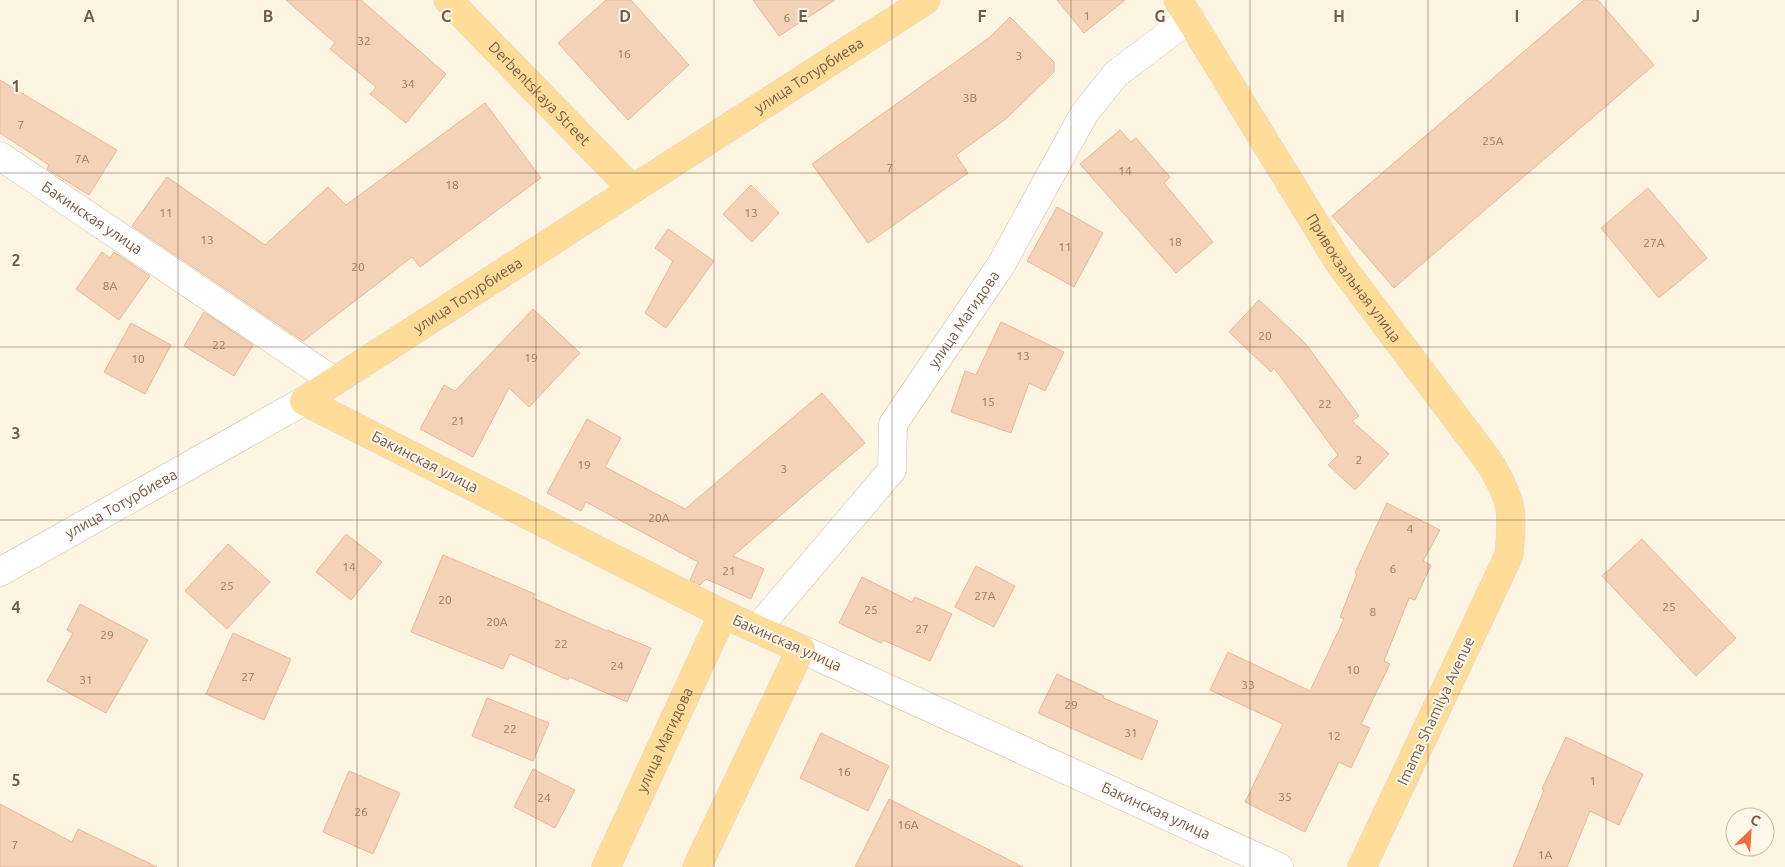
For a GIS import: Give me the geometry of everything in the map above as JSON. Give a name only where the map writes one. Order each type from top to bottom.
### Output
[{"type":"main road","name":"Derbentskaya Street","points":[[448,0],[632,189]]},
{"type":"main road","name":"улица Тотурбиева","points":[[304,401],[926,0]]},
{"type":"main road","name":"Привокзальная улица","points":[[1184,9],[1340,264],[1490,463],[1506,490],[1513,516],[1509,555]]},
{"type":"main road","name":"Бакинская улица","points":[[304,401],[723,614],[801,649]]},
{"type":"main road","name":"Imama Shamilya Avenue","points":[[1362,867],[1509,555]]},
{"type":"main road","name":"улица Магидова","points":[[606,867],[723,614]]},
{"type":"main road","points":[[697,867],[801,649]]},
{"type":"street","name":"улица Магидова","points":[[757,629],[892,470],[893,424],[1001,265],[1084,114],[1116,74],[1184,9]]},
{"type":"street","name":"Бакинская улица","points":[[0,156],[334,382]]},
{"type":"street","name":"улица Тотурбиева","points":[[0,572],[304,401]]},
{"type":"street","name":"Бакинская улица","points":[[801,649],[1279,867]]},
{"type":"building","points":[[286,0],[361,0],[446,74],[406,123],[370,94],[376,87],[330,49],[335,43]]},
{"type":"building","points":[[606,0],[631,0],[689,65],[628,120],[558,43]]},
{"type":"building","points":[[753,0],[835,0],[779,36]]},
{"type":"building","points":[[1057,0],[1125,0],[1084,33]]},
{"type":"building","points":[[1584,0],[1598,0],[1654,65],[1394,288],[1332,216]]},
{"type":"building","points":[[1010,17],[1054,62],[1054,72],[1007,118],[956,155],[968,173],[868,243],[812,164],[989,38]]},
{"type":"building","points":[[0,80],[117,150],[89,195],[47,169],[49,165],[0,133]]},
{"type":"building","points":[[485,103],[541,178],[420,267],[412,257],[303,341],[132,226],[167,177],[265,245],[328,187],[346,205]]},
{"type":"building","points":[[1120,130],[1131,142],[1136,138],[1170,177],[1164,183],[1213,242],[1176,273],[1080,164]]},
{"type":"building","points":[[751,185],[779,213],[752,242],[723,214]]},
{"type":"building","points":[[1648,188],[1707,258],[1659,298],[1601,228]]},
{"type":"building","points":[[1057,207],[1103,233],[1074,287],[1027,261]]},
{"type":"building","points":[[668,229],[714,261],[666,328],[645,313],[673,261],[655,248]]},
{"type":"building","points":[[102,252],[110,258],[114,252],[150,276],[119,320],[76,289]]},
{"type":"building","points":[[1259,300],[1305,343],[1359,416],[1352,421],[1389,454],[1355,490],[1328,465],[1338,455],[1274,368],[1271,372],[1229,332]]},
{"type":"building","points":[[533,309],[580,353],[529,407],[509,388],[473,457],[420,429],[444,385],[455,391]]},
{"type":"building","points":[[204,312],[253,345],[234,376],[184,346]]},
{"type":"building","points":[[1001,322],[1064,352],[1045,391],[1029,383],[1011,433],[951,412],[965,371],[976,375]]},
{"type":"building","points":[[131,323],[171,345],[145,394],[104,372]]},
{"type":"building","points":[[822,393],[865,443],[733,556],[764,569],[751,599],[706,579],[700,585],[690,580],[698,562],[586,502],[581,511],[547,493],[587,419],[621,438],[605,467],[685,509]]},
{"type":"building","points":[[1387,503],[1440,530],[1423,561],[1431,565],[1415,600],[1409,598],[1384,661],[1390,664],[1361,724],[1370,728],[1351,768],[1339,762],[1305,832],[1245,802],[1283,724],[1210,690],[1228,652],[1310,691],[1344,619],[1340,617],[1357,574],[1355,573]]},
{"type":"building","points":[[346,534],[382,562],[351,600],[316,572]]},
{"type":"building","points":[[1642,539],[1736,638],[1696,676],[1602,576]]},
{"type":"building","points":[[228,544],[270,582],[227,629],[185,591]]},
{"type":"building","points":[[443,555],[535,594],[533,598],[607,631],[651,648],[627,702],[569,677],[568,680],[510,654],[503,669],[411,632]]},
{"type":"building","points":[[976,566],[1015,586],[994,627],[955,607]]},
{"type":"building","points":[[862,577],[912,602],[915,597],[952,614],[930,661],[883,640],[881,643],[839,623]]},
{"type":"building","points":[[80,604],[148,640],[106,713],[47,681],[73,633],[67,630]]},
{"type":"building","points":[[233,633],[291,659],[264,720],[206,694]]},
{"type":"building","points":[[1057,674],[1104,696],[1103,698],[1158,721],[1142,760],[1038,713]]},
{"type":"building","points":[[487,698],[549,723],[533,761],[472,736]]},
{"type":"building","points":[[821,733],[889,766],[868,811],[800,778]]},
{"type":"building","points":[[1566,737],[1643,774],[1619,825],[1590,811],[1567,867],[1513,867],[1544,790],[1542,789]]},
{"type":"building","points":[[533,769],[575,790],[555,828],[514,807]]},
{"type":"building","points":[[349,771],[400,793],[373,854],[323,832]]},
{"type":"building","points":[[889,799],[1023,867],[855,867]]},
{"type":"building","points":[[0,804],[72,842],[78,829],[157,867],[0,867]]}]
